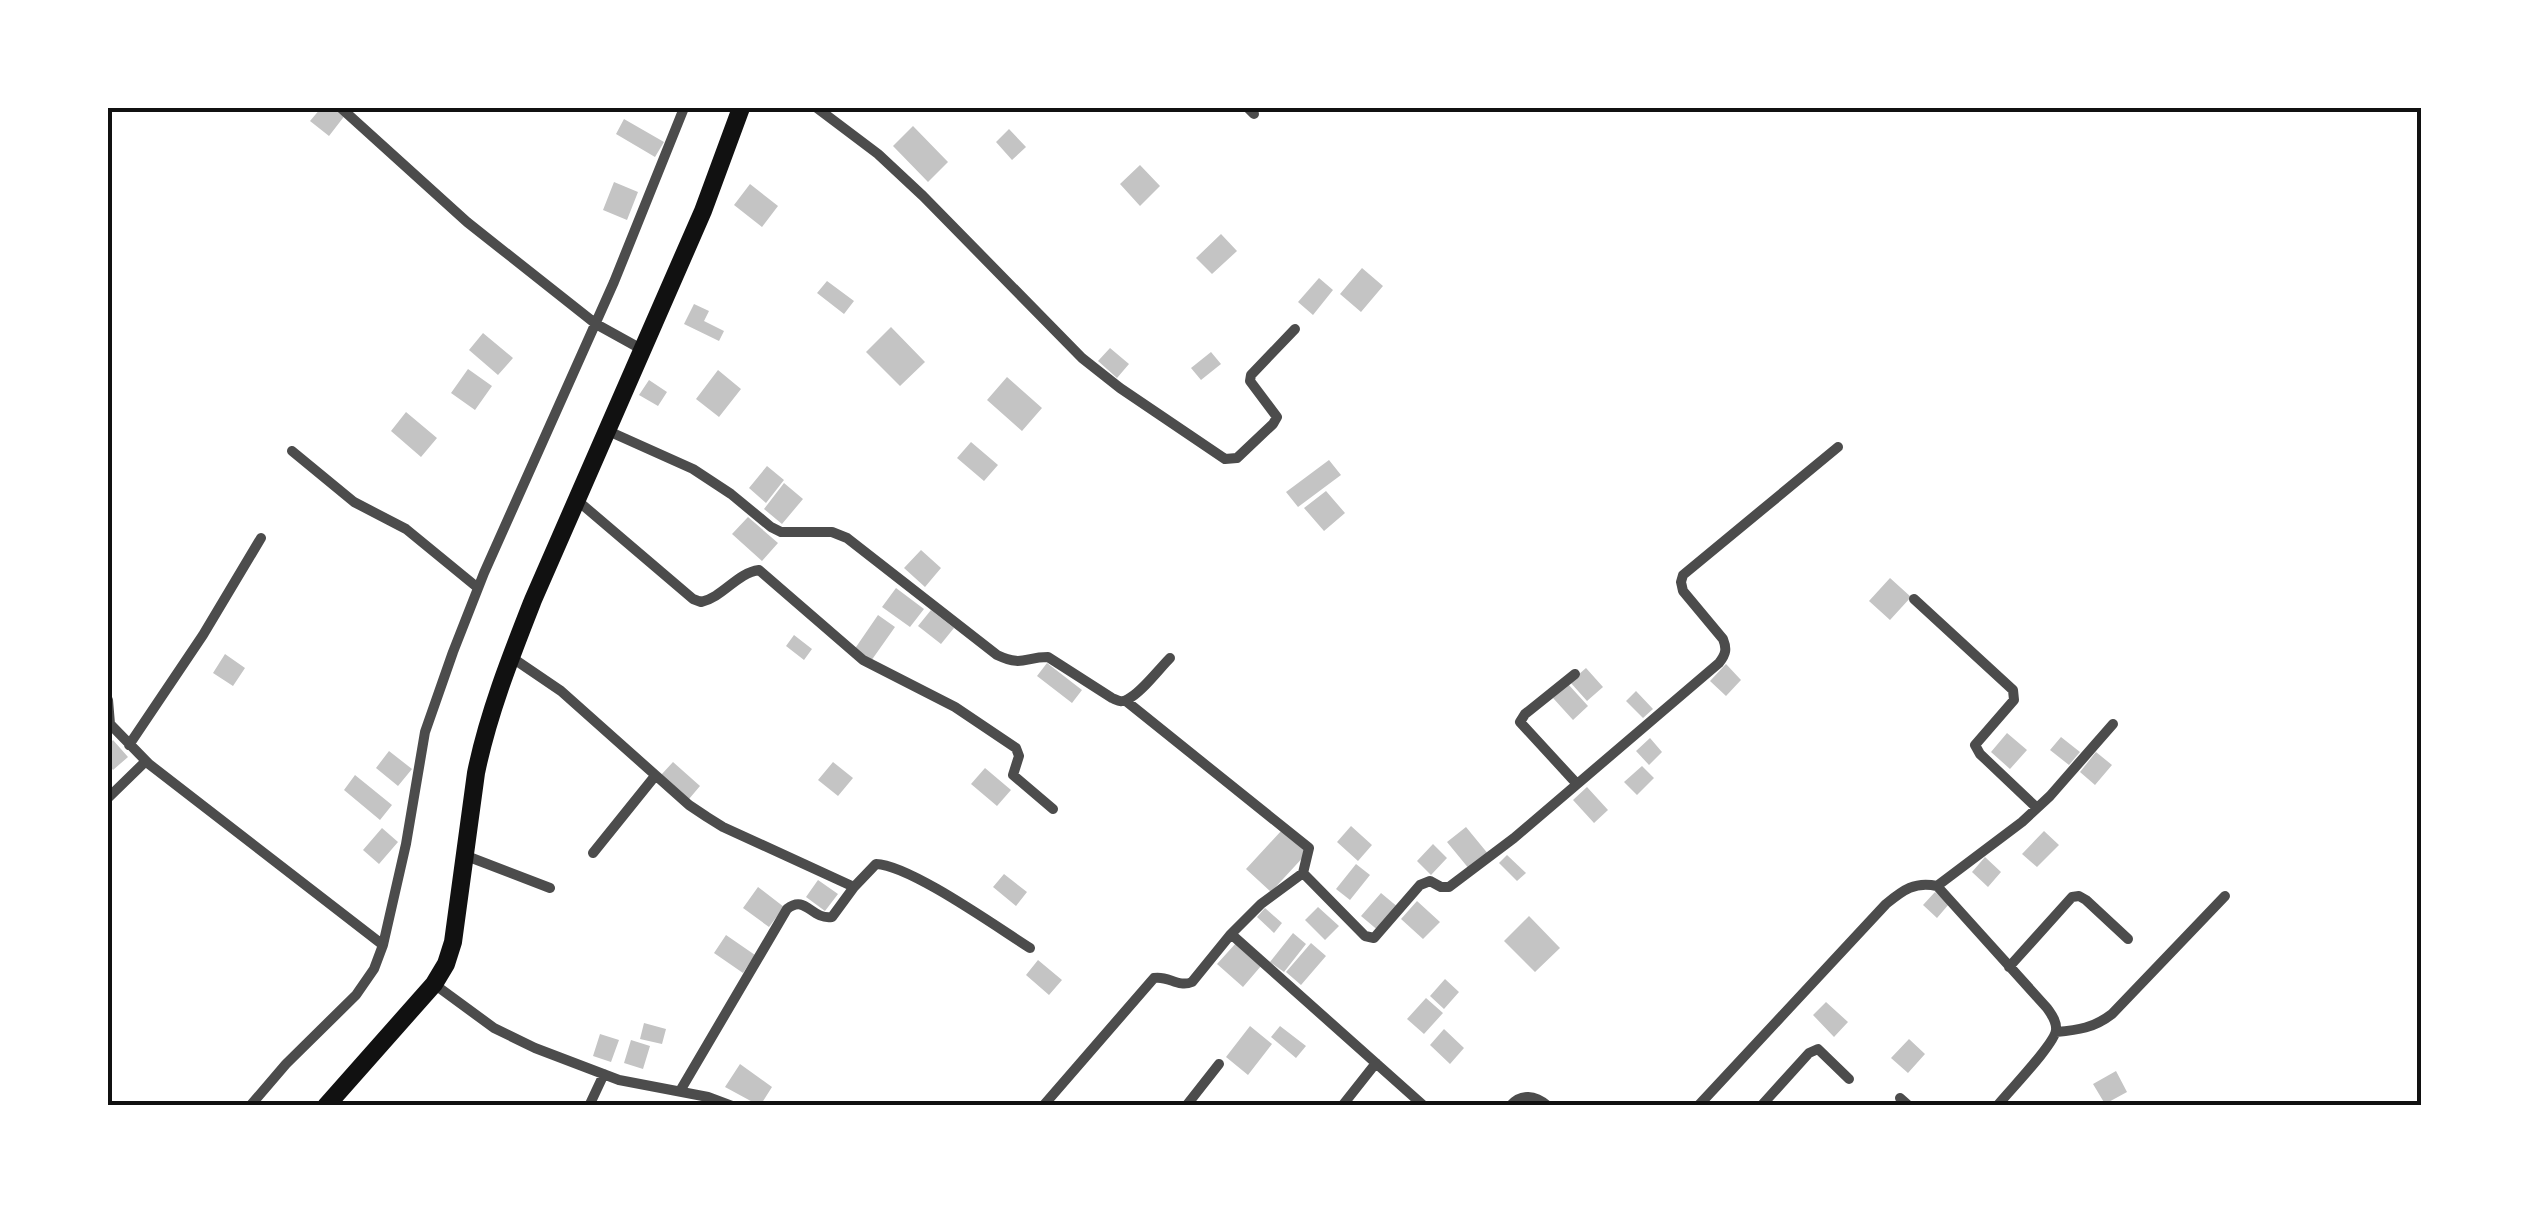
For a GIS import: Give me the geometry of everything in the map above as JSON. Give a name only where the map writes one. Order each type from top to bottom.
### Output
[{"type":"main road","points":[[326,1106],[434,984],[446,964],[453,942],[482,746],[511,657],[578,501],[637,348],[704,211],[741,108]]},
{"type":"street","points":[[341,108],[467,222],[596,324],[637,348]]},
{"type":"street","points":[[250,1106],[367,982],[383,944],[426,732],[478,588],[596,324],[684,108]]},
{"type":"street","points":[[817,108],[901,175],[1082,358],[1225,458],[1237,458],[1274,424],[1277,417],[1250,381],[1251,375],[1295,329]]},
{"type":"street","points":[[606,430],[693,469],[782,532],[832,532],[848,538],[1011,662],[1048,657],[1120,701],[1128,700],[1170,658]]},
{"type":"street","points":[[1302,873],[1365,936],[1374,938],[1420,885],[1430,881],[1449,888],[1502,848],[1720,663],[1725,655],[1723,639],[1683,591],[1683,575],[1838,447]]},
{"type":"street","points":[[292,451],[354,502],[406,529],[478,588]]},
{"type":"street","points":[[578,501],[701,602],[713,598],[747,573],[759,570],[863,660],[956,708],[1016,748],[1019,756],[1013,776],[1053,809]]},
{"type":"street","points":[[129,745],[203,635],[261,538]]},
{"type":"street","points":[[1914,599],[2012,690],[2014,700],[1975,745],[2037,808]]},
{"type":"street","points":[[511,657],[561,691],[689,805],[723,827],[854,887]]},
{"type":"street","points":[[1575,674],[1520,722],[1577,784]]},
{"type":"street","points":[[108,700],[110,724],[146,761],[383,944]]},
{"type":"street","points":[[1042,1106],[1154,978],[1192,982],[1261,904],[1302,873],[1308,848],[1128,700]]},
{"type":"street","points":[[1937,886],[2022,822],[2113,724]]},
{"type":"street","points":[[108,798],[146,761]]},
{"type":"street","points":[[593,853],[654,776]]},
{"type":"street","points":[[464,855],[550,888]]},
{"type":"street","points":[[680,1091],[787,909],[802,904],[818,916],[832,917],[876,864],[890,866],[940,891],[1030,948]]},
{"type":"street","points":[[1698,1106],[1886,904],[1904,890],[1924,884],[1937,886],[2054,1019],[2056,1032],[2049,1044],[1996,1106]]},
{"type":"street","points":[[2056,1032],[2084,1030],[2112,1014],[2226,896]]},
{"type":"street","points":[[2009,967],[2072,897],[2086,900],[2128,939]]},
{"type":"street","points":[[1231,934],[1424,1106]]},
{"type":"street","points":[[434,984],[494,1028],[535,1048],[619,1080],[708,1097],[732,1106]]},
{"type":"street","points":[[1761,1106],[1809,1053],[1818,1049],[1849,1080]]},
{"type":"street","points":[[1342,1106],[1376,1063]]},
{"type":"street","points":[[1186,1106],[1219,1064]]},
{"type":"street","points":[[589,1106],[604,1074]]},
{"type":"street","points":[[1510,1106],[1518,1098],[1530,1096],[1548,1106]]},
{"type":"building","points":[[321,108],[338,108],[346,114],[329,136],[310,121]]},
{"type":"building","points":[[624,119],[664,142],[655,157],[616,134]]},
{"type":"building","points":[[913,126],[948,162],[928,182],[893,146]]},
{"type":"building","points":[[1009,129],[1026,147],[1012,160],[996,142]]},
{"type":"building","points":[[1140,165],[1160,186],[1140,206],[1120,184]]},
{"type":"building","points":[[614,182],[638,192],[627,220],[603,210]]},
{"type":"building","points":[[750,184],[778,206],[762,227],[734,205]]},
{"type":"building","points":[[1221,234],[1237,251],[1212,274],[1196,258]]},
{"type":"building","points":[[1362,268],[1383,286],[1361,312],[1340,294]]},
{"type":"building","points":[[1319,278],[1333,290],[1313,315],[1298,302]]},
{"type":"building","points":[[827,281],[854,301],[844,314],[817,293]]},
{"type":"building","points":[[694,304],[709,311],[704,321],[724,331],[719,341],[684,324]]},
{"type":"building","points":[[891,327],[925,362],[900,386],[866,352]]},
{"type":"building","points":[[483,333],[513,358],[498,375],[469,350]]},
{"type":"building","points":[[1110,348],[1129,364],[1117,378],[1098,361]]},
{"type":"building","points":[[1211,352],[1221,364],[1201,380],[1191,368]]},
{"type":"building","points":[[468,369],[492,386],[475,410],[451,393]]},
{"type":"building","points":[[718,370],[741,389],[719,417],[696,399]]},
{"type":"building","points":[[1007,377],[1042,408],[1022,431],[987,400]]},
{"type":"building","points":[[649,380],[667,392],[658,406],[639,395]]},
{"type":"building","points":[[406,412],[437,438],[421,457],[391,431]]},
{"type":"building","points":[[971,442],[998,465],[984,481],[957,458]]},
{"type":"building","points":[[1329,460],[1341,475],[1298,507],[1286,492]]},
{"type":"building","points":[[767,466],[784,480],[766,503],[749,488]]},
{"type":"building","points":[[784,483],[803,499],[782,524],[764,509]]},
{"type":"building","points":[[1326,491],[1345,513],[1324,531],[1304,508]]},
{"type":"building","points":[[748,517],[778,543],[762,561],[732,534]]},
{"type":"building","points":[[921,550],[941,568],[925,587],[904,568]]},
{"type":"building","points":[[1890,578],[1911,597],[1890,620],[1869,601]]},
{"type":"building","points":[[896,588],[924,609],[910,627],[882,607]]},
{"type":"building","points":[[931,610],[954,628],[941,644],[918,626]]},
{"type":"building","points":[[878,615],[895,627],[871,661],[854,650]]},
{"type":"building","points":[[794,635],[812,649],[804,660],[786,646]]},
{"type":"building","points":[[225,654],[245,668],[233,686],[213,673]]},
{"type":"building","points":[[1047,663],[1082,690],[1072,703],[1037,676]]},
{"type":"building","points":[[1726,664],[1741,680],[1726,696],[1710,681]]},
{"type":"building","points":[[1586,668],[1603,687],[1587,701],[1570,682]]},
{"type":"building","points":[[1568,684],[1588,706],[1573,720],[1553,698]]},
{"type":"building","points":[[1636,691],[1653,709],[1643,718],[1626,701]]},
{"type":"building","points":[[2007,733],[2027,750],[2010,769],[1991,752]]},
{"type":"building","points":[[2061,737],[2080,752],[2069,765],[2050,750]]},
{"type":"building","points":[[1650,738],[1662,752],[1649,765],[1636,751]]},
{"type":"building","points":[[113,740],[128,757],[113,770],[108,764],[108,746]]},
{"type":"building","points":[[389,751],[412,769],[398,786],[376,768]]},
{"type":"building","points":[[2096,752],[2112,765],[2095,785],[2080,772]]},
{"type":"building","points":[[673,762],[700,786],[689,799],[661,775]]},
{"type":"building","points":[[833,762],[853,778],[838,796],[818,780]]},
{"type":"building","points":[[1642,766],[1654,778],[1637,795],[1624,782]]},
{"type":"building","points":[[985,768],[1011,790],[997,806],[971,784]]},
{"type":"building","points":[[355,775],[392,805],[380,820],[344,790]]},
{"type":"building","points":[[1587,787],[1608,810],[1594,823],[1573,800]]},
{"type":"building","points":[[1351,826],[1372,845],[1358,861],[1337,842]]},
{"type":"building","points":[[1466,827],[1489,855],[1470,870],[1447,842]]},
{"type":"building","points":[[382,828],[398,842],[379,864],[363,850]]},
{"type":"building","points":[[1282,830],[1307,853],[1271,892],[1246,869]]},
{"type":"building","points":[[2044,831],[2059,845],[2037,867],[2022,854]]},
{"type":"building","points":[[1433,844],[1447,858],[1431,875],[1417,861]]},
{"type":"building","points":[[1507,855],[1526,873],[1517,881],[1499,863]]},
{"type":"building","points":[[1985,857],[2001,872],[1988,887],[1972,872]]},
{"type":"building","points":[[1356,864],[1370,875],[1350,900],[1336,889]]},
{"type":"building","points":[[1004,874],[1027,892],[1016,906],[993,887]]},
{"type":"building","points":[[818,880],[838,894],[825,911],[806,897]]},
{"type":"building","points":[[758,887],[784,907],[769,927],[743,908]]},
{"type":"building","points":[[1935,892],[1949,904],[1937,918],[1923,905]]},
{"type":"building","points":[[1381,893],[1399,908],[1380,932],[1361,916]]},
{"type":"building","points":[[1417,901],[1440,922],[1423,939],[1401,919]]},
{"type":"building","points":[[1318,907],[1339,926],[1325,940],[1305,920]]},
{"type":"building","points":[[1265,908],[1282,923],[1274,933],[1257,917]]},
{"type":"building","points":[[1529,916],[1560,948],[1535,972],[1504,941]]},
{"type":"building","points":[[1293,933],[1306,944],[1284,972],[1270,962]]},
{"type":"building","points":[[726,935],[755,955],[743,973],[714,953]]},
{"type":"building","points":[[1236,943],[1261,966],[1243,987],[1217,964]]},
{"type":"building","points":[[1311,943],[1326,956],[1301,985],[1286,972]]},
{"type":"building","points":[[1038,960],[1062,980],[1049,995],[1026,975]]},
{"type":"building","points":[[1445,979],[1459,992],[1444,1009],[1430,996]]},
{"type":"building","points":[[1426,998],[1443,1013],[1424,1034],[1407,1019]]},
{"type":"building","points":[[1826,1002],[1848,1022],[1834,1037],[1813,1015]]},
{"type":"building","points":[[644,1023],[666,1029],[662,1044],[640,1039]]},
{"type":"building","points":[[1250,1026],[1272,1044],[1248,1075],[1226,1057]]},
{"type":"building","points":[[1280,1026],[1306,1046],[1296,1058],[1271,1037]]},
{"type":"building","points":[[1444,1029],[1464,1048],[1450,1064],[1430,1045]]},
{"type":"building","points":[[600,1034],[619,1040],[611,1062],[593,1056]]},
{"type":"building","points":[[1909,1039],[1925,1054],[1908,1073],[1891,1058]]},
{"type":"building","points":[[631,1040],[650,1046],[643,1069],[624,1063]]},
{"type":"building","points":[[740,1064],[772,1087],[760,1106],[725,1087]]},
{"type":"building","points":[[2116,1071],[2127,1092],[2105,1104],[2093,1084]]}]
